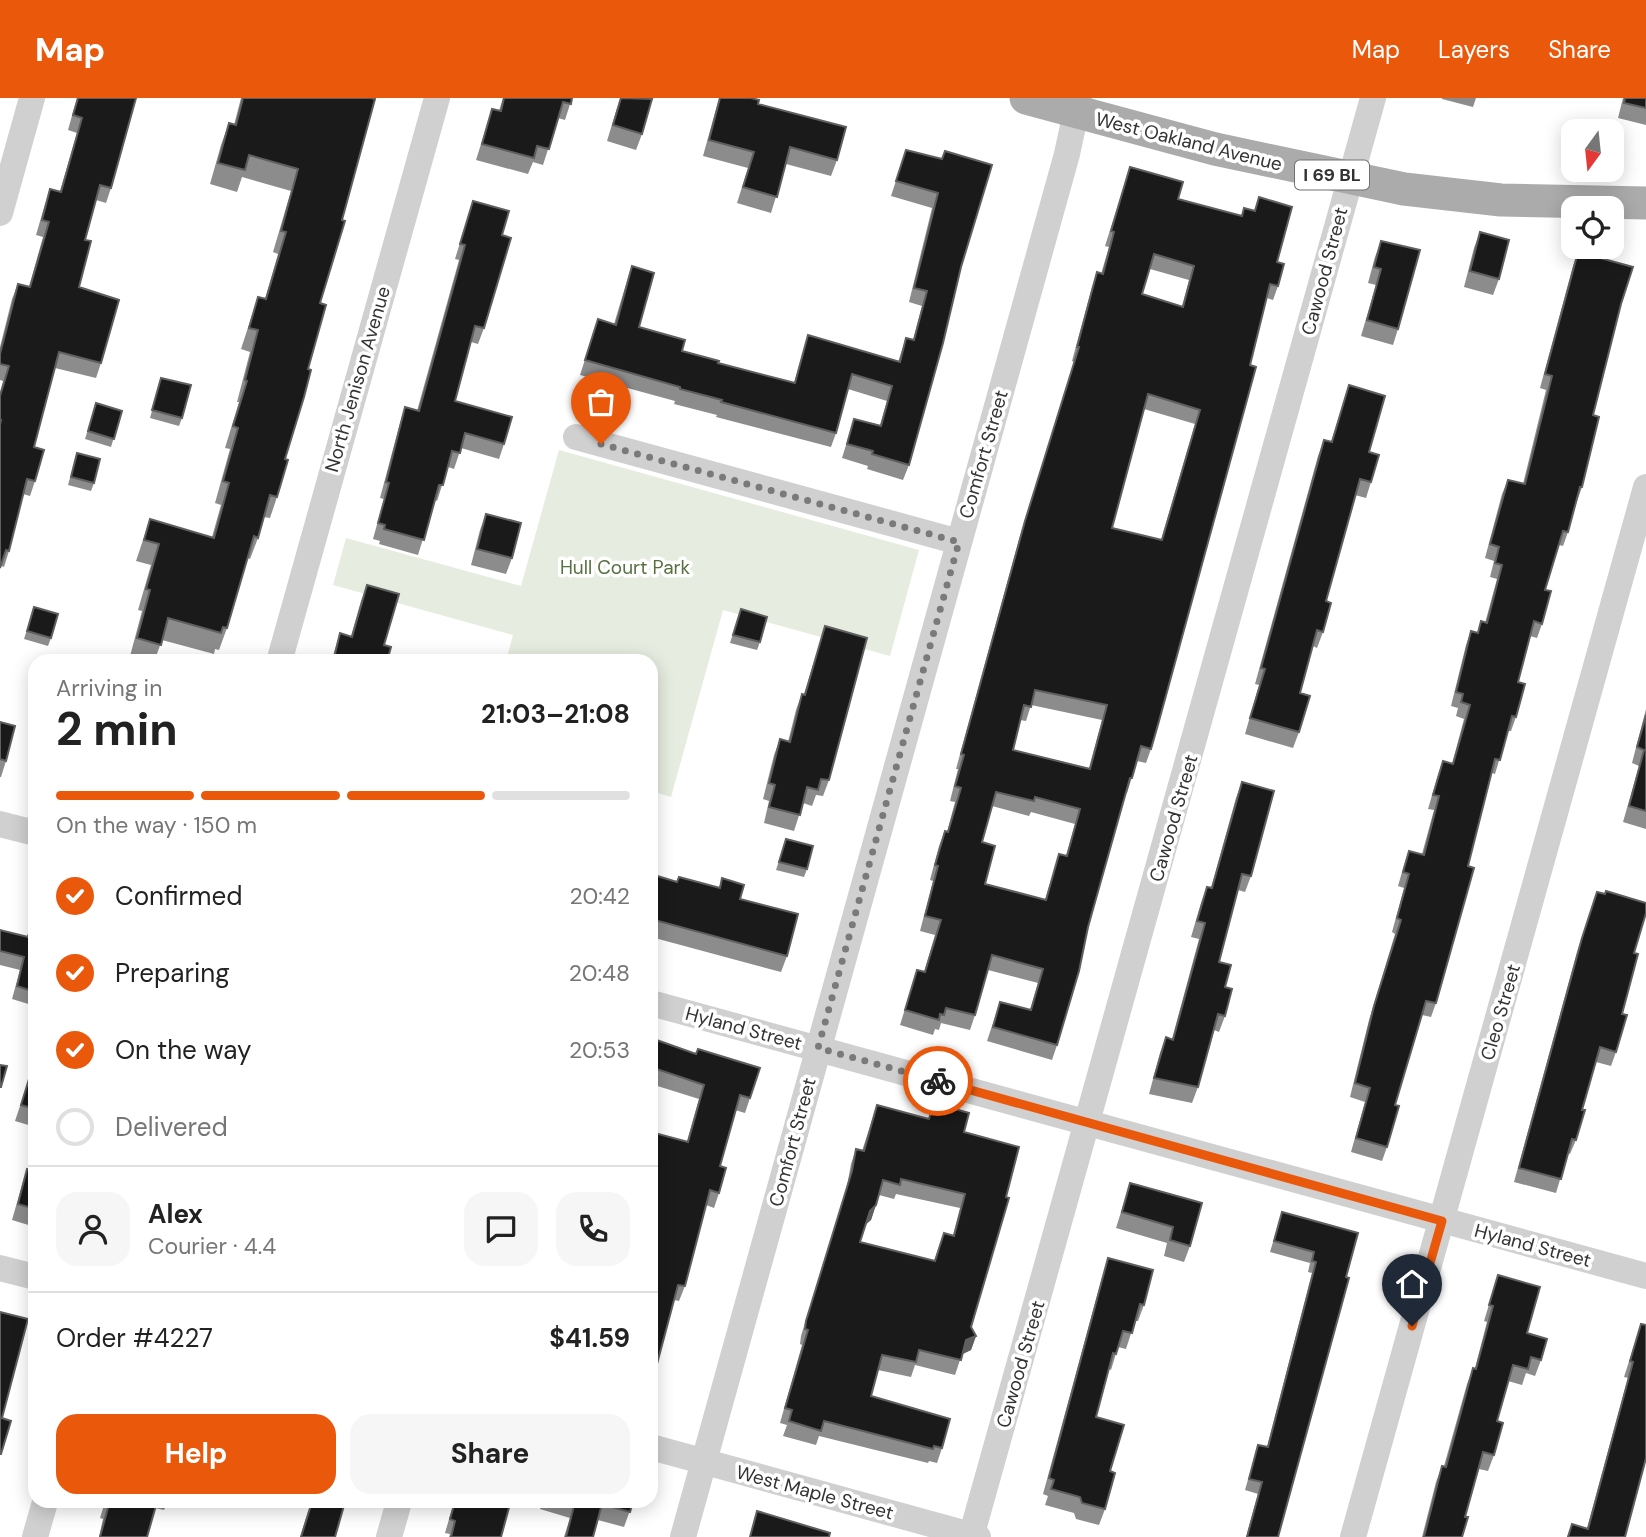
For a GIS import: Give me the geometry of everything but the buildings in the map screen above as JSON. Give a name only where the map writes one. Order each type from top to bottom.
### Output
[{"type":"main road","name":"West Oakland Avenue","points":[[1026,98],[1077,105],[1215,149],[1404,189],[1501,200],[1646,203]]},
{"type":"street","points":[[0,212],[32,98]]},
{"type":"street","name":"North Jenison Avenue","points":[[281,654],[437,98]]},
{"type":"street","name":"Cawood Street","points":[[974,1536],[1373,98]]},
{"type":"street","name":"Comfort Street","points":[[683,1537],[1068,154],[1077,105]]},
{"type":"street","points":[[576,437],[959,542]]},
{"type":"street","name":"Cleo Street","points":[[1353,1537],[1646,487]]},
{"type":"street","points":[[0,824],[28,831]]},
{"type":"street","name":"Hyland Street","points":[[658,1005],[1646,1276]]},
{"type":"street","points":[[0,1268],[28,1275]]},
{"type":"street","name":"West Maple Street","points":[[658,1449],[974,1536]]},
{"type":"street","points":[[35,1537],[43,1508]]},
{"type":"street","points":[[389,1537],[397,1508]]},
{"type":"green space","name":"Hull Court Park","points":[[559,450],[919,550],[890,656],[723,610],[671,797],[658,793],[658,654],[508,654],[513,635],[333,585],[346,538],[521,586]]},
{"type":"way so far","points":[[601,444],[959,542],[818,1048],[938,1081]]},
{"type":"route","points":[[938,1081],[1442,1221],[1412,1326]]}]
